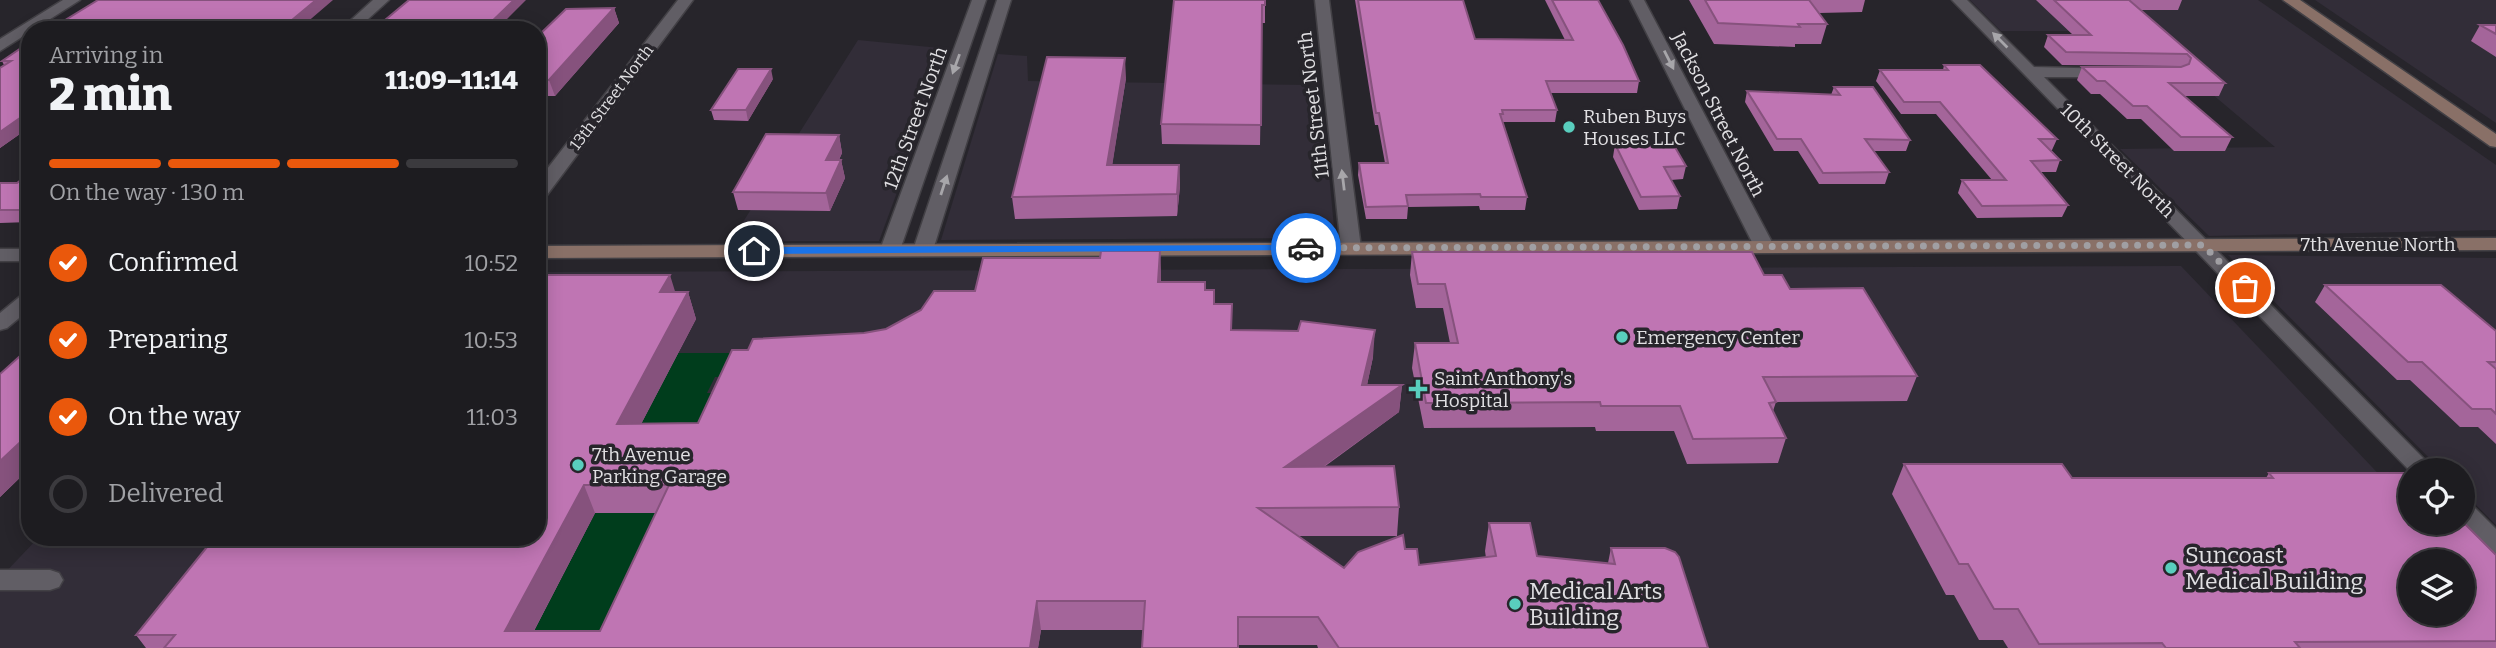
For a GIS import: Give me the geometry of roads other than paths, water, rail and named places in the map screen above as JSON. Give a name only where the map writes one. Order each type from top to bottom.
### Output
[{"type":"street","points":[[40,21],[73,0]]},
{"type":"street","points":[[358,21],[382,0]]},
{"type":"street","name":"13th Street North","points":[[546,183],[686,0]]},
{"type":"street","name":"12th Street North","points":[[890,250],[979,0]]},
{"type":"street","points":[[923,250],[1004,0]]},
{"type":"street","name":"11th Street North","points":[[1322,0],[1351,248]]},
{"type":"street","name":"Jackson Street North","points":[[1637,0],[1764,246]]},
{"type":"street","name":"10th Street North","points":[[1959,0],[2411,458]]},
{"type":"street","points":[[2290,0],[2496,142]]},
{"type":"street","points":[[0,46],[21,33]]},
{"type":"street","points":[[2031,72],[2122,72]]},
{"type":"street","name":"7th Avenue North","points":[[546,252],[2496,243]]},
{"type":"street","points":[[0,255],[21,255]]},
{"type":"street","points":[[0,324],[21,306]]},
{"type":"street","points":[[2475,523],[2496,544]]},
{"type":"street","points":[[0,580],[50,580]]},
{"type":"place","name":"Ruben Buys Houses LLC","points":[[1569,127]]},
{"type":"place","name":"Emergency Center","points":[[1622,337]]},
{"type":"place","name":"Saint Anthony's Hospital","points":[[1418,389]]},
{"type":"place","name":"7th Avenue Parking Garage","points":[[578,465]]},
{"type":"place","name":"Suncoast Medical Building","points":[[2171,568]]},
{"type":"place","name":"Medical Arts Building","points":[[1515,604]]}]
